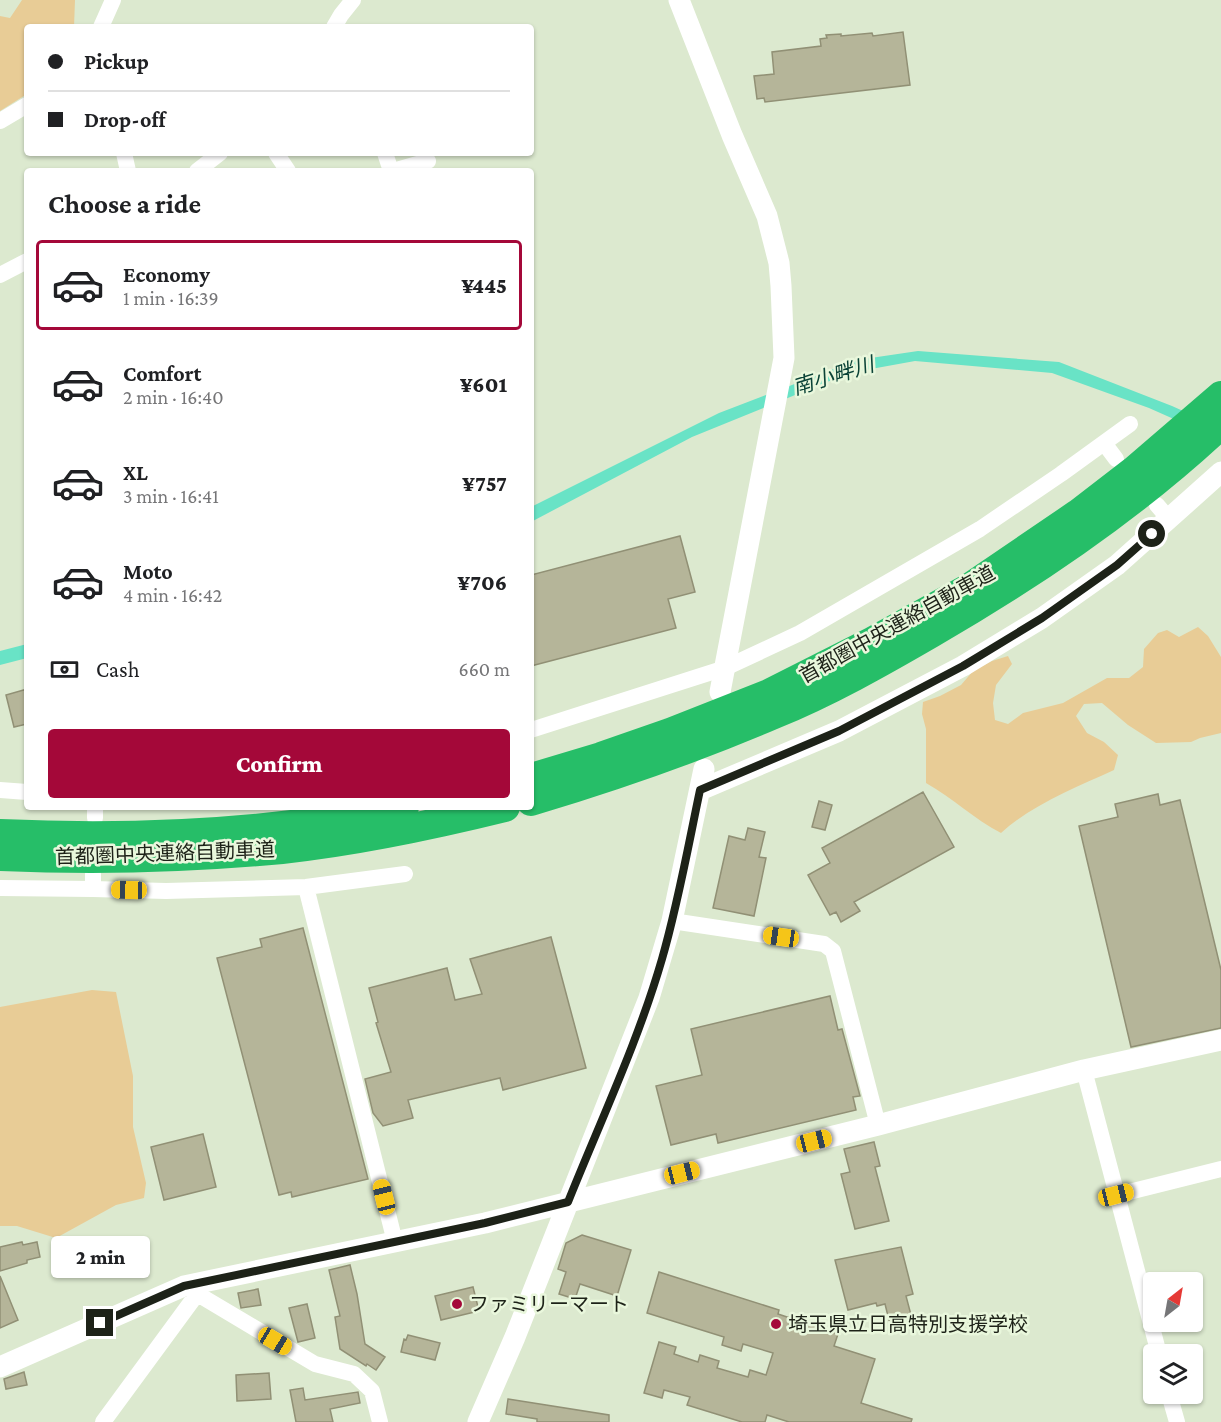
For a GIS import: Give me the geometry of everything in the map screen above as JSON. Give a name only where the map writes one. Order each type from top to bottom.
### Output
[{"type":"highway","name":"首都圏中央連絡自動車道","points":[[534,777],[601,758],[747,703],[872,642],[968,589],[1078,514],[1207,420]]},
{"type":"highway","name":"首都圏中央連絡自動車道","points":[[534,800],[682,752],[777,714],[883,661],[987,601],[1093,531],[1150,486],[1207,420]]},
{"type":"highway","name":"首都圏中央連絡自動車道","points":[[0,834],[111,836],[201,832],[282,826],[385,810]]},
{"type":"highway","name":"首都圏中央連絡自動車道","points":[[0,856],[102,858],[283,849],[381,834],[491,810]]},
{"type":"street","points":[[101,24],[113,0]]},
{"type":"street","points":[[679,0],[732,135],[768,216],[780,274],[783,359],[720,692]]},
{"type":"street","points":[[0,121],[24,107]]},
{"type":"street","points":[[201,168],[216,156]]},
{"type":"street","points":[[403,168],[428,161]]},
{"type":"street","points":[[0,275],[24,263]]},
{"type":"street","points":[[534,729],[725,668],[800,633],[980,529],[1130,424]]},
{"type":"street","points":[[1104,443],[1116,459]]},
{"type":"street","points":[[700,790],[839,731],[963,666],[1042,618],[1117,565],[1163,512],[1221,472]]},
{"type":"street","points":[[478,1422],[515,1337],[645,1009],[672,921],[704,769]]},
{"type":"street","points":[[0,790],[24,792]]},
{"type":"street","points":[[0,888],[93,882],[166,891],[306,887],[405,874]]},
{"type":"street","points":[[306,887],[396,1242]]},
{"type":"street","points":[[672,921],[824,944],[833,951],[878,1125]]},
{"type":"street","points":[[0,1367],[190,1290],[485,1223],[878,1125],[1084,1070],[1221,1040]]},
{"type":"street","points":[[1084,1070],[1156,1344]]},
{"type":"street","points":[[1116,1195],[1221,1169]]},
{"type":"street","points":[[103,1422],[190,1290]]},
{"type":"street","points":[[190,1290],[315,1364],[354,1374],[372,1391],[380,1422]]},
{"type":"street","points":[[1172,1404],[1177,1422]]},
{"type":"shaded area","points":[[22,0],[75,0],[74,24],[24,24],[24,96],[0,111],[0,16],[10,18]]},
{"type":"shaded area","points":[[1198,627],[1208,636],[1221,657],[1221,733],[1191,742],[1156,743],[1128,725],[1102,703],[1084,704],[1076,716],[1087,733],[1104,742],[1118,755],[1114,770],[1041,805],[1001,833],[926,783],[926,729],[922,714],[923,702],[961,685],[973,671],[1008,656],[1012,664],[996,685],[993,703],[995,720],[1008,724],[1023,713],[1063,703],[1107,678],[1129,678],[1143,667],[1144,649],[1158,633],[1167,630],[1179,637]]},
{"type":"shaded area","points":[[92,990],[116,992],[133,1076],[133,1127],[146,1183],[144,1198],[116,1205],[56,1238],[17,1226],[0,1226],[0,1007]]},
{"type":"water","name":"南小畔川","points":[[918,351],[1059,362],[1172,406],[1221,428],[1221,440],[1149,408],[1052,373],[915,361],[849,373],[692,437],[534,520],[534,506],[719,413],[857,360]]},
{"type":"water","points":[[24,645],[24,659],[0,665],[0,651]]},
{"type":"building","points":[[903,32],[910,85],[765,102],[764,98],[757,99],[754,76],[774,74],[772,52],[821,46],[820,39],[827,38],[826,35],[872,33],[873,36]]},
{"type":"building","points":[[680,536],[695,592],[668,599],[676,628],[534,665],[534,574]]},
{"type":"building","points":[[24,690],[24,725],[14,727],[6,695]]},
{"type":"building","points":[[923,792],[954,847],[854,902],[860,911],[841,922],[836,912],[830,915],[808,875],[830,863],[822,848]]},
{"type":"building","points":[[1158,794],[1160,805],[1180,800],[1221,970],[1221,1028],[1131,1047],[1079,826],[1118,817],[1115,804]]},
{"type":"building","points":[[819,801],[832,805],[825,830],[812,827]]},
{"type":"building","points":[[748,828],[765,832],[759,857],[766,858],[754,916],[713,908],[729,836],[745,840]]},
{"type":"building","points":[[303,928],[368,1179],[292,1197],[291,1192],[279,1195],[217,958],[262,947],[260,939]]},
{"type":"building","points":[[551,937],[586,1068],[503,1090],[500,1078],[408,1100],[413,1118],[383,1126],[373,1113],[365,1079],[391,1072],[376,1023],[378,1022],[369,988],[447,968],[455,1000],[482,994],[470,959]]},
{"type":"building","points":[[830,996],[838,1030],[842,1029],[860,1096],[853,1097],[856,1110],[718,1143],[716,1134],[671,1145],[656,1086],[702,1075],[691,1029]]},
{"type":"building","points":[[203,1134],[216,1187],[164,1200],[151,1147]]},
{"type":"building","points":[[874,1142],[880,1166],[875,1167],[889,1221],[855,1229],[841,1174],[850,1172],[844,1149]]},
{"type":"building","points":[[582,1235],[631,1250],[617,1296],[580,1284],[575,1299],[559,1294],[566,1272],[558,1269],[566,1243]]},
{"type":"building","points":[[22,1242],[23,1245],[37,1242],[40,1257],[0,1271],[0,1247]]},
{"type":"building","points":[[901,1247],[913,1294],[906,1296],[911,1315],[889,1320],[885,1304],[877,1306],[876,1303],[848,1310],[835,1260]]},
{"type":"building","points":[[350,1265],[365,1344],[385,1357],[376,1370],[340,1349],[335,1317],[340,1316],[329,1270]]},
{"type":"building","points":[[659,1272],[779,1310],[778,1314],[838,1334],[834,1346],[875,1359],[861,1403],[912,1419],[911,1422],[789,1422],[767,1415],[765,1422],[742,1422],[687,1405],[690,1397],[664,1390],[662,1398],[644,1393],[659,1342],[676,1347],[674,1354],[698,1362],[700,1355],[719,1361],[717,1368],[748,1377],[750,1370],[766,1375],[773,1353],[743,1344],[741,1351],[722,1345],[724,1337],[647,1313]]},
{"type":"building","points":[[0,1276],[18,1320],[0,1328]]},
{"type":"building","name":"ファミリーマート","points":[[473,1287],[479,1311],[441,1320],[435,1296]]},
{"type":"building","points":[[258,1289],[261,1305],[241,1308],[238,1293]]},
{"type":"building","points":[[307,1304],[315,1338],[298,1342],[289,1308]]},
{"type":"building","points":[[408,1335],[440,1343],[435,1360],[401,1352],[404,1339],[406,1340]]},
{"type":"building","points":[[24,1372],[27,1385],[6,1389],[4,1379]]},
{"type":"building","points":[[269,1373],[271,1399],[237,1401],[236,1375]]},
{"type":"building","points":[[303,1388],[305,1400],[358,1392],[360,1403],[330,1409],[333,1422],[296,1422],[290,1390]]},
{"type":"building","points":[[508,1399],[609,1415],[609,1422],[537,1422],[537,1419],[506,1414]]},
{"type":"place","name":"ファミリーマート","points":[[457,1304]]},
{"type":"place","name":"埼玉県立日高特別支援学校","points":[[776,1324]]},
{"type":"route","points":[[100,1323],[184,1286],[485,1223],[568,1202],[626,1060],[661,961],[672,921],[700,790],[839,731],[963,666],[1042,618],[1117,565],[1152,534]]}]
